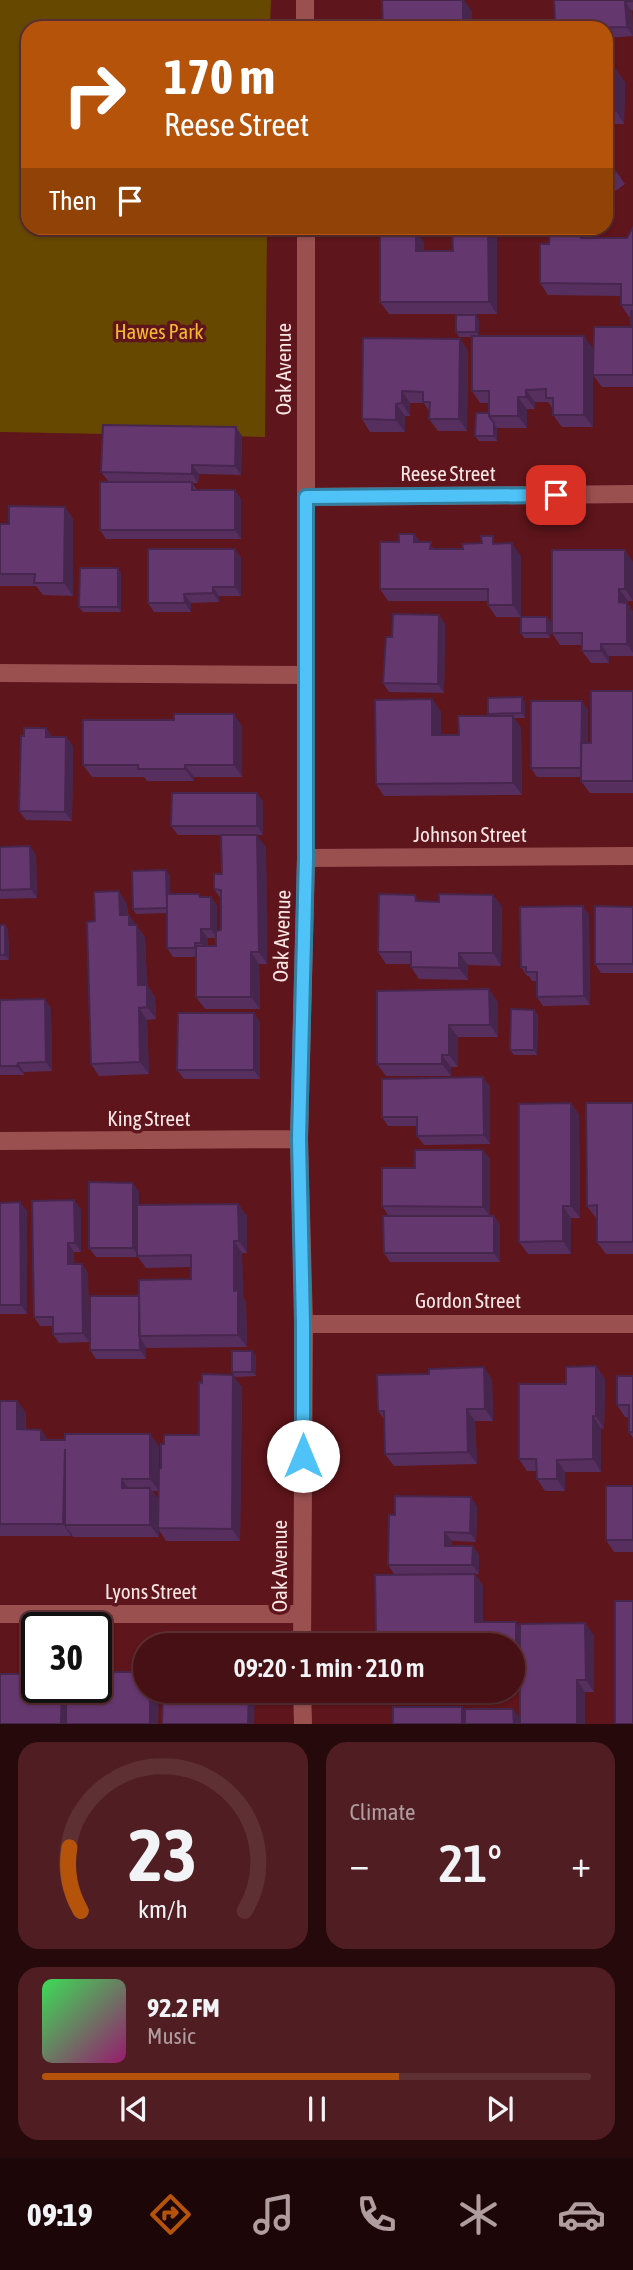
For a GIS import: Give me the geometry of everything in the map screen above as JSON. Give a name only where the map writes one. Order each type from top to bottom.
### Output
[{"type":"street","points":[[305,0],[305,21]]},
{"type":"street","name":"Oak Avenue","points":[[302,1633],[303,1324],[299,1139],[306,858],[306,235]]},
{"type":"street","name":"Reese Street","points":[[306,497],[633,494]]},
{"type":"street","points":[[0,673],[305,675]]},
{"type":"street","name":"Johnson Street","points":[[306,858],[633,856]]},
{"type":"street","name":"King Street","points":[[0,1141],[299,1139]]},
{"type":"street","name":"Gordon Street","points":[[303,1324],[633,1324]]},
{"type":"street","name":"Lyons Street","points":[[0,1614],[301,1614]]},
{"type":"street","points":[[302,1703],[303,1724]]},
{"type":"green space","name":"Hawes Park","points":[[0,0],[271,0],[270,21],[21,21],[21,235],[267,235],[265,437],[0,432]]},
{"type":"building","points":[[382,0],[463,0],[463,21],[383,21]]},
{"type":"building","points":[[554,0],[633,0],[625,2],[627,27],[613,27],[613,21],[555,21]]},
{"type":"building","points":[[613,70],[616,70],[616,111],[613,111]]},
{"type":"building","points":[[633,227],[633,305],[621,305],[621,284],[540,283],[540,244],[549,244],[550,235],[627,238]]},
{"type":"building","points":[[380,235],[416,235],[416,251],[453,251],[452,235],[488,235],[489,302],[380,302]]},
{"type":"building","points":[[631,311],[633,375],[593,375],[594,327],[631,327]]},
{"type":"building","points":[[456,315],[476,315],[476,332],[456,332]]},
{"type":"building","points":[[472,336],[584,336],[584,415],[553,415],[553,398],[546,398],[546,389],[526,390],[526,397],[518,397],[518,416],[489,416],[489,391],[472,391]]},
{"type":"building","points":[[363,338],[460,339],[459,419],[429,419],[430,402],[423,402],[423,392],[402,391],[402,403],[396,404],[396,420],[362,419]]},
{"type":"building","points":[[476,413],[489,413],[494,423],[494,436],[475,436]]},
{"type":"building","points":[[103,425],[236,427],[235,466],[192,465],[192,474],[101,472]]},
{"type":"building","points":[[100,482],[192,482],[192,490],[235,490],[235,530],[100,530]]},
{"type":"building","points":[[9,506],[65,507],[64,583],[34,583],[35,574],[0,574],[0,524],[9,524]]},
{"type":"building","points":[[399,534],[414,534],[414,542],[431,542],[430,549],[463,549],[462,544],[482,543],[481,536],[493,536],[493,544],[512,543],[513,605],[488,605],[488,589],[380,589],[380,542],[399,542]]},
{"type":"building","points":[[148,549],[235,549],[235,587],[213,587],[213,593],[184,594],[185,603],[148,603]]},
{"type":"building","points":[[552,550],[625,550],[625,589],[619,589],[619,602],[627,603],[627,644],[601,644],[601,651],[582,651],[582,633],[552,633]]},
{"type":"building","points":[[80,568],[118,568],[118,607],[79,607]]},
{"type":"building","points":[[393,614],[439,615],[438,684],[383,683],[386,637],[392,637]]},
{"type":"building","points":[[521,617],[547,617],[547,633],[521,633]]},
{"type":"building","points":[[591,691],[633,691],[633,781],[581,781],[581,743],[591,743]]},
{"type":"building","points":[[522,697],[522,713],[488,714],[488,698]]},
{"type":"building","points":[[432,699],[432,735],[459,735],[458,716],[513,716],[513,783],[376,784],[375,700]]},
{"type":"building","points":[[531,701],[582,701],[581,768],[531,768]]},
{"type":"building","points":[[174,714],[234,714],[234,765],[138,769],[138,765],[83,765],[83,720],[174,720]]},
{"type":"building","points":[[24,728],[46,728],[46,737],[66,737],[65,812],[19,811],[21,736],[24,736]]},
{"type":"building","points":[[172,793],[257,793],[257,826],[171,826]]},
{"type":"building","points":[[221,835],[257,835],[259,952],[251,952],[251,997],[196,997],[196,946],[216,946],[216,931],[221,930],[221,890],[214,889],[214,874],[222,874]]},
{"type":"building","points":[[30,846],[31,889],[0,890],[0,847]]},
{"type":"building","points":[[166,870],[167,908],[133,909],[132,871]]},
{"type":"building","points":[[119,891],[120,915],[129,915],[129,925],[137,925],[138,985],[147,985],[147,1007],[139,1008],[140,1062],[91,1064],[87,922],[95,921],[94,892]]},
{"type":"building","points":[[167,894],[199,894],[200,897],[211,897],[211,929],[201,929],[201,943],[195,943],[195,948],[167,948]]},
{"type":"building","points":[[379,894],[415,895],[416,901],[439,902],[439,894],[493,895],[493,953],[459,953],[459,968],[411,967],[411,952],[378,952]]},
{"type":"building","points":[[583,906],[584,996],[537,997],[537,972],[526,972],[526,967],[521,967],[520,907]]},
{"type":"building","points":[[595,906],[633,907],[633,964],[595,964]]},
{"type":"building","points":[[0,925],[5,925],[5,955],[0,955]]},
{"type":"building","points":[[489,989],[490,1025],[449,1025],[449,1055],[442,1055],[442,1064],[377,1064],[377,991]]},
{"type":"building","points":[[45,999],[46,1062],[0,1066],[0,1000]]},
{"type":"building","points":[[511,1009],[534,1010],[534,1050],[510,1050]]},
{"type":"building","points":[[178,1013],[254,1013],[254,1070],[177,1070]]},
{"type":"building","points":[[483,1077],[484,1135],[417,1136],[417,1117],[382,1117],[382,1079]]},
{"type":"building","points":[[571,1103],[571,1206],[563,1206],[563,1241],[519,1242],[519,1104]]},
{"type":"building","points":[[586,1103],[633,1103],[633,1242],[597,1242],[597,1205],[587,1206]]},
{"type":"building","points":[[415,1150],[483,1150],[483,1207],[382,1206],[382,1168],[415,1168]]},
{"type":"building","points":[[89,1182],[133,1183],[133,1248],[89,1248]]},
{"type":"building","points":[[74,1200],[75,1243],[68,1243],[68,1264],[82,1264],[83,1333],[53,1334],[53,1317],[34,1317],[32,1201]]},
{"type":"building","points":[[20,1202],[21,1305],[0,1305],[0,1203]]},
{"type":"building","points":[[238,1204],[239,1241],[234,1241],[234,1291],[238,1290],[238,1335],[139,1336],[139,1280],[191,1279],[191,1255],[137,1256],[137,1205]]},
{"type":"building","points":[[383,1216],[494,1216],[494,1253],[384,1253]]},
{"type":"building","points":[[90,1296],[139,1296],[140,1350],[90,1350]]},
{"type":"building","points":[[232,1351],[252,1351],[252,1372],[232,1372]]},
{"type":"building","points":[[596,1366],[593,1459],[557,1460],[557,1479],[537,1479],[536,1459],[519,1459],[519,1384],[566,1384],[566,1367]]},
{"type":"building","points":[[484,1367],[485,1409],[467,1409],[468,1452],[385,1454],[384,1411],[378,1411],[377,1375],[429,1374],[429,1369]]},
{"type":"building","points":[[202,1374],[233,1375],[232,1529],[158,1528],[161,1444],[164,1444],[164,1435],[199,1435],[199,1382],[202,1383]]},
{"type":"building","points":[[617,1376],[633,1376],[633,1432],[629,1432],[629,1405],[617,1405]]},
{"type":"building","points":[[0,1401],[17,1401],[17,1429],[41,1430],[41,1440],[65,1440],[65,1434],[150,1434],[150,1479],[122,1479],[122,1488],[150,1488],[150,1525],[65,1525],[65,1449],[63,1524],[0,1524]]},
{"type":"building","points":[[606,1486],[633,1486],[633,1540],[606,1540]]},
{"type":"building","points":[[395,1496],[471,1497],[470,1533],[445,1532],[445,1546],[473,1546],[472,1565],[388,1565],[389,1515],[395,1515]]},
{"type":"building","points":[[475,1574],[475,1622],[516,1622],[516,1633],[376,1633],[375,1575]]},
{"type":"building","points":[[615,1601],[633,1601],[633,1724],[615,1724]]},
{"type":"building","points":[[585,1623],[586,1680],[577,1680],[577,1724],[520,1724],[520,1703],[525,1703],[525,1633],[520,1633],[520,1624]]},
{"type":"building","points":[[112,1672],[133,1672],[133,1703],[150,1703],[150,1724],[66,1724],[66,1703],[112,1703]]},
{"type":"building","points":[[0,1674],[21,1674],[21,1703],[62,1703],[61,1724],[0,1724]]},
{"type":"building","points":[[163,1703],[249,1703],[248,1724],[162,1724]]},
{"type":"building","points":[[393,1707],[462,1707],[462,1724],[393,1724]]},
{"type":"building","points":[[465,1709],[513,1709],[514,1724],[465,1724]]},
{"type":"route","points":[[303,1456],[299,1139],[306,858],[306,497],[556,495]]}]
